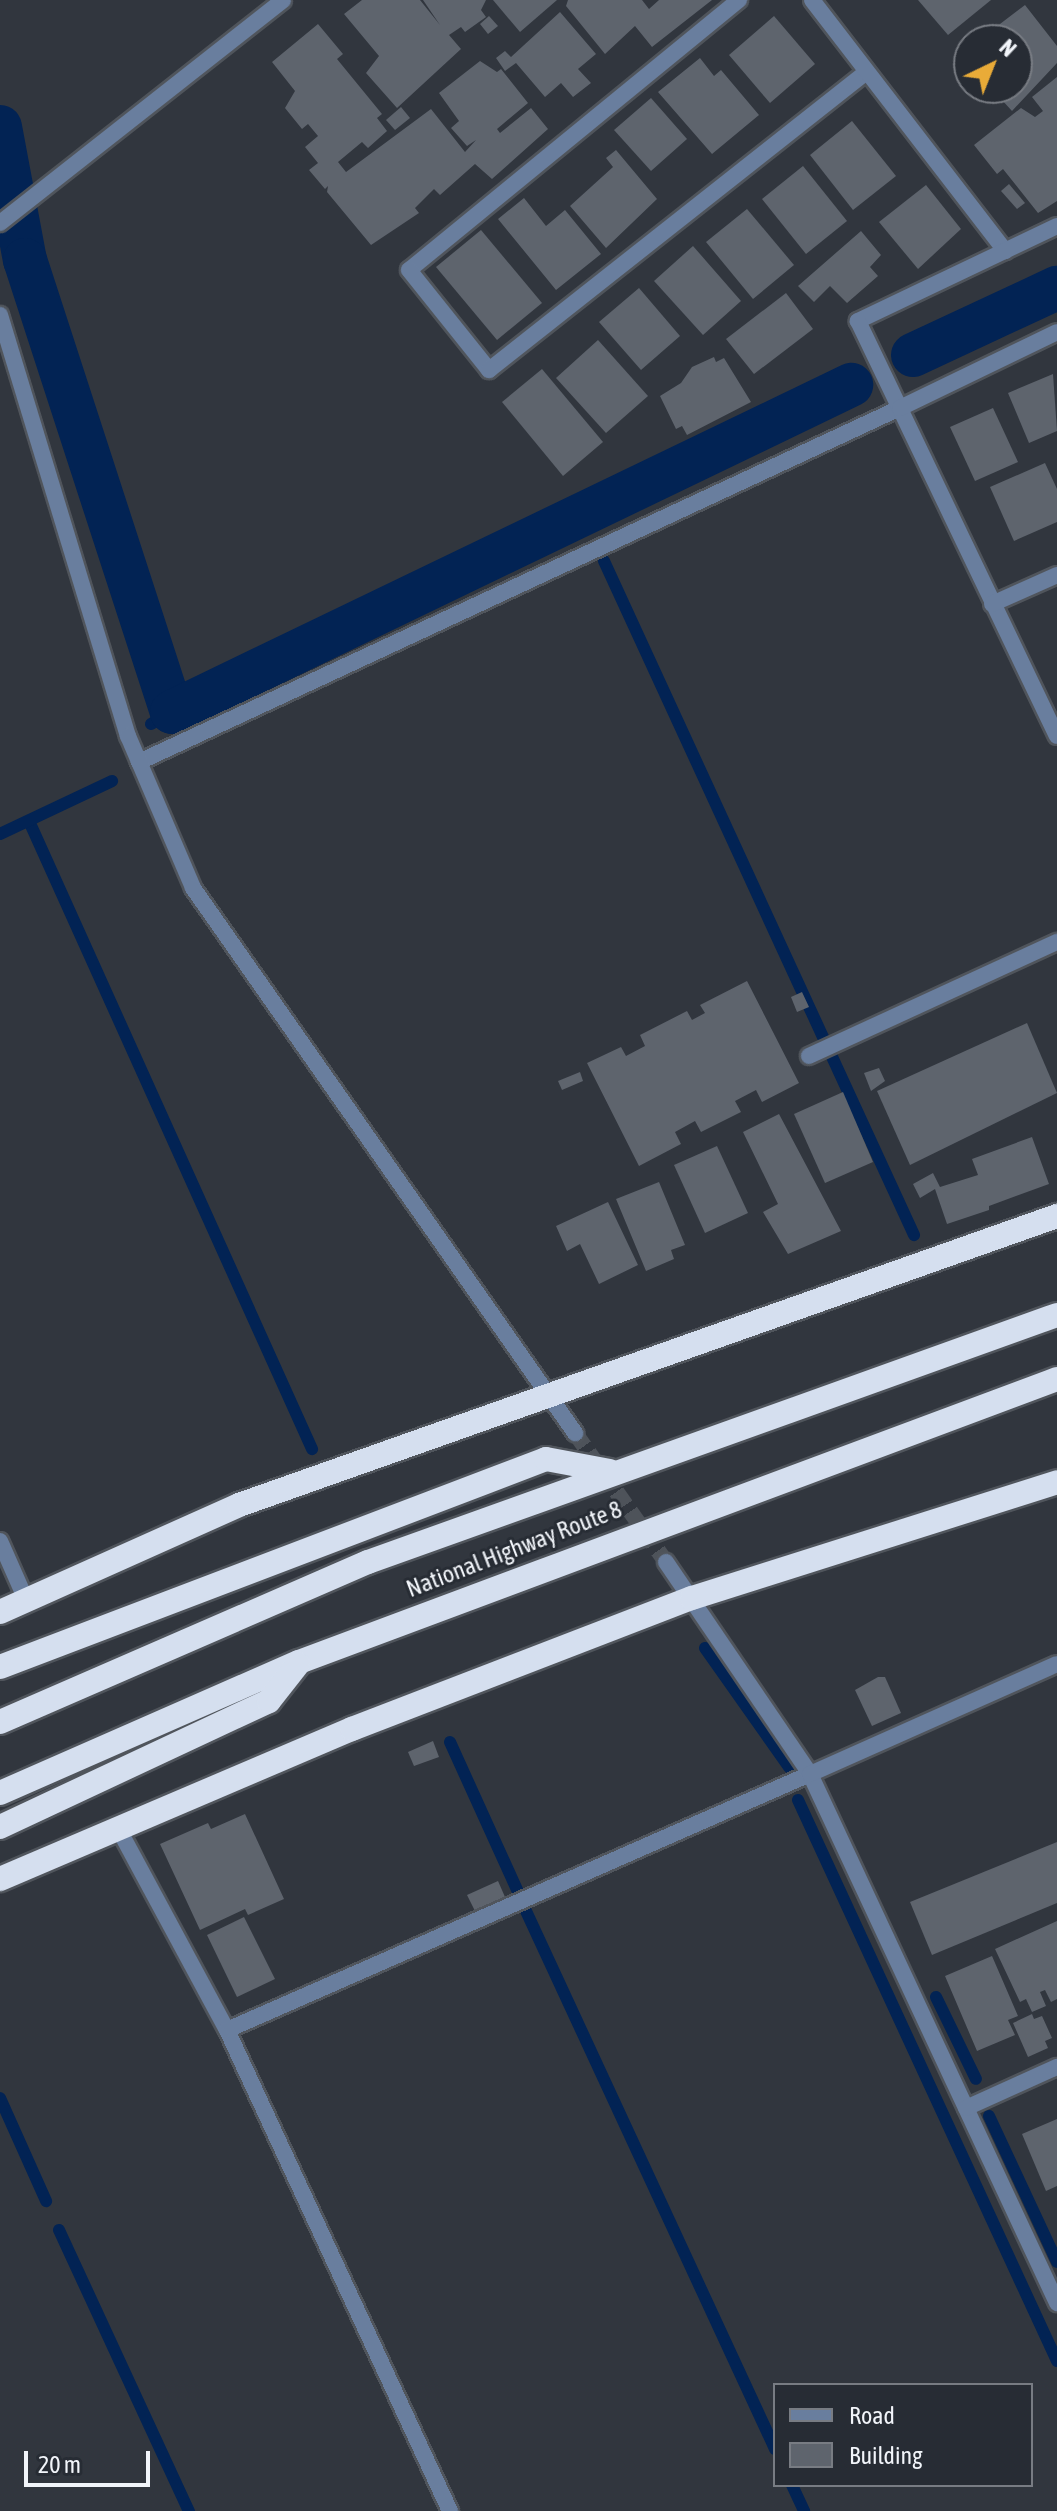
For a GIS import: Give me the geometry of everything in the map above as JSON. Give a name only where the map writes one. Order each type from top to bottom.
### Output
[{"type":"highway","points":[[0,1612],[239,1505],[550,1398],[1057,1216]]},
{"type":"highway","name":"National Highway Route 8","points":[[0,1722],[368,1562],[1057,1315]]},
{"type":"highway","name":"National Highway Route 8","points":[[0,1793],[299,1662],[1057,1379]]},
{"type":"highway","points":[[0,1667],[546,1459],[615,1472]]},
{"type":"highway","points":[[0,1879],[117,1826],[352,1729],[692,1598],[1057,1482]]},
{"type":"highway","points":[[0,1827],[269,1701],[299,1662]]},
{"type":"street","points":[[0,223],[43,193],[283,0]]},
{"type":"street","points":[[739,0],[409,270],[489,370],[867,72]]},
{"type":"street","points":[[812,0],[1005,251]]},
{"type":"street","points":[[1057,226],[858,321],[1057,736]]},
{"type":"street","points":[[0,315],[139,762],[193,888],[575,1433]]},
{"type":"street","points":[[139,762],[1057,332]]},
{"type":"street","points":[[992,604],[1057,575]]},
{"type":"street","points":[[814,1054],[1057,942]]},
{"type":"street","points":[[0,1541],[26,1600]]},
{"type":"street","points":[[666,1562],[810,1774],[1057,2303]]},
{"type":"street","points":[[227,2030],[1057,1664]]},
{"type":"street","points":[[117,1826],[227,2030],[450,2511]]},
{"type":"street","points":[[966,2108],[1057,2067]]},
{"type":"building","points":[[362,0],[420,0],[440,25],[423,0],[486,0],[481,10],[486,17],[465,32],[461,27],[449,35],[461,49],[397,108],[366,73],[379,56],[344,14]]},
{"type":"building","points":[[493,0],[557,0],[520,32]]},
{"type":"building","points":[[568,0],[642,0],[649,9],[659,0],[712,0],[652,47],[635,26],[605,54],[566,6]]},
{"type":"building","points":[[918,0],[991,0],[962,24],[953,24],[953,31],[948,35]]},
{"type":"building","points":[[1025,5],[1057,46],[1057,63],[1033,89],[1033,24],[1000,24]]},
{"type":"building","points":[[560,12],[596,54],[578,69],[591,83],[573,97],[561,83],[545,97],[516,63],[505,71],[496,58],[505,51],[511,57]]},
{"type":"building","points":[[489,16],[498,26],[488,34],[480,24]]},
{"type":"building","points":[[774,16],[815,64],[770,103],[729,55]]},
{"type":"building","points":[[318,24],[343,54],[337,59],[382,114],[377,118],[387,131],[368,148],[362,142],[338,162],[346,172],[431,109],[465,152],[476,140],[467,146],[451,128],[459,121],[439,93],[480,61],[497,72],[501,69],[528,103],[497,129],[500,133],[531,108],[548,129],[492,179],[475,164],[440,195],[434,189],[415,208],[419,213],[371,245],[327,192],[328,186],[325,189],[309,170],[318,163],[305,147],[318,136],[308,124],[302,129],[285,108],[295,91],[272,62]]},
{"type":"building","points":[[700,58],[714,76],[721,70],[759,115],[712,154],[658,92]]},
{"type":"building","points":[[1057,77],[1057,201],[1038,213],[1003,169],[997,174],[974,145],[1021,108],[1035,117],[1043,111],[1033,96]]},
{"type":"building","points":[[651,98],[687,139],[651,171],[614,130]]},
{"type":"building","points":[[1006,104],[1019,104],[1012,111]]},
{"type":"building","points":[[401,107],[410,118],[395,130],[386,120]]},
{"type":"building","points":[[852,121],[896,176],[853,210],[810,155]]},
{"type":"building","points":[[616,150],[657,199],[606,248],[570,206],[613,167],[606,158]]},
{"type":"building","points":[[803,166],[847,221],[806,254],[762,199]]},
{"type":"building","points":[[1009,184],[1025,203],[1017,209],[1001,191]]},
{"type":"building","points":[[926,185],[961,229],[918,269],[879,222]]},
{"type":"building","points":[[524,198],[546,226],[565,210],[601,254],[556,290],[498,219]]},
{"type":"building","points":[[747,209],[794,265],[753,299],[706,242]]},
{"type":"building","points":[[481,230],[542,303],[497,340],[436,267]]},
{"type":"building","points":[[861,231],[881,255],[870,267],[878,276],[847,303],[830,286],[814,302],[798,286]]},
{"type":"building","points":[[693,246],[741,301],[703,335],[654,281]]},
{"type":"building","points":[[639,288],[680,336],[641,370],[599,322]]},
{"type":"building","points":[[786,293],[813,329],[754,374],[726,339]]},
{"type":"building","points":[[598,340],[648,396],[606,433],[556,378]]},
{"type":"building","points":[[714,357],[716,362],[724,358],[751,402],[687,435],[682,426],[676,429],[660,396],[681,383],[692,367]]},
{"type":"building","points":[[542,369],[603,442],[563,476],[502,402]]},
{"type":"building","points":[[1053,374],[1057,431],[1029,443],[1008,393]]},
{"type":"building","points":[[993,408],[1018,462],[975,481],[950,427]]},
{"type":"building","points":[[1045,463],[1057,489],[1057,522],[1014,541],[990,487]]},
{"type":"building","points":[[747,981],[799,1083],[762,1102],[756,1090],[735,1101],[741,1112],[701,1132],[695,1121],[675,1132],[681,1144],[639,1166],[587,1063],[621,1047],[626,1056],[645,1046],[640,1035],[687,1011],[692,1020],[705,1013],[700,1005]]},
{"type":"building","points":[[802,992],[809,1007],[797,1012],[791,997]]},
{"type":"building","points":[[1027,1023],[1057,1093],[910,1165],[877,1091]]},
{"type":"building","points":[[879,1068],[885,1081],[871,1091],[864,1073]]},
{"type":"building","points":[[580,1072],[583,1081],[562,1090],[558,1081]]},
{"type":"building","points":[[843,1092],[873,1162],[825,1183],[794,1114]]},
{"type":"building","points":[[779,1114],[841,1231],[788,1254],[763,1212],[778,1204],[743,1132]]},
{"type":"building","points":[[1032,1137],[1049,1184],[989,1206],[989,1210],[947,1224],[935,1189],[920,1198],[913,1184],[933,1173],[940,1187],[978,1175],[972,1159]]},
{"type":"building","points":[[717,1146],[748,1213],[705,1233],[674,1165]]},
{"type":"building","points":[[659,1182],[685,1245],[671,1250],[674,1259],[646,1271],[616,1199]]},
{"type":"building","points":[[608,1202],[638,1265],[599,1284],[580,1244],[567,1251],[556,1226]]},
{"type":"building","points":[[878,1677],[885,1677],[901,1713],[872,1726],[855,1690]]},
{"type":"building","points":[[433,1741],[439,1757],[414,1766],[408,1752]]},
{"type":"building","points":[[245,1814],[284,1899],[248,1915],[245,1909],[200,1930],[160,1844],[208,1823],[211,1829]]},
{"type":"building","points":[[1057,1842],[1057,1903],[932,1955],[910,1902]]},
{"type":"building","points":[[498,1881],[505,1897],[475,1911],[467,1895]]},
{"type":"building","points":[[244,1917],[275,1979],[237,1997],[207,1935]]},
{"type":"building","points":[[1057,1921],[1057,1999],[1051,2002],[1045,1990],[1040,1992],[1046,2006],[1032,2012],[1026,1999],[1020,2002],[995,1949]]},
{"type":"building","points":[[992,1956],[1018,2016],[1008,2020],[1015,2035],[977,2051],[945,1976]]},
{"type":"building","points":[[1032,2014],[1034,2019],[1042,2016],[1052,2038],[1045,2041],[1048,2048],[1028,2057],[1013,2023]]},
{"type":"building","points":[[1057,2119],[1057,2186],[1046,2191],[1022,2134]]},
{"type":"waterway","points":[[0,127],[25,260],[172,712],[851,385]]},
{"type":"waterway","points":[[913,355],[1057,288]]},
{"type":"waterway","points":[[582,514],[588,527]]},
{"type":"waterway","points":[[604,561],[914,1235]]},
{"type":"waterway","points":[[151,724],[172,712]]},
{"type":"waterway","points":[[0,834],[112,781]]},
{"type":"waterway","points":[[29,821],[312,1449]]},
{"type":"waterway","points":[[705,1648],[789,1767]]},
{"type":"waterway","points":[[450,1742],[518,1892]]},
{"type":"waterway","points":[[798,1800],[1057,2361]]},
{"type":"waterway","points":[[526,1911],[773,2445]]},
{"type":"waterway","points":[[936,1997],[976,2079]]},
{"type":"waterway","points":[[0,2098],[46,2201]]},
{"type":"waterway","points":[[989,2116],[1057,2262]]},
{"type":"waterway","points":[[59,2230],[189,2511]]},
{"type":"waterway","points":[[793,2487],[804,2511]]},
{"type":"tunnel","points":[[575,1433],[666,1562]]}]
